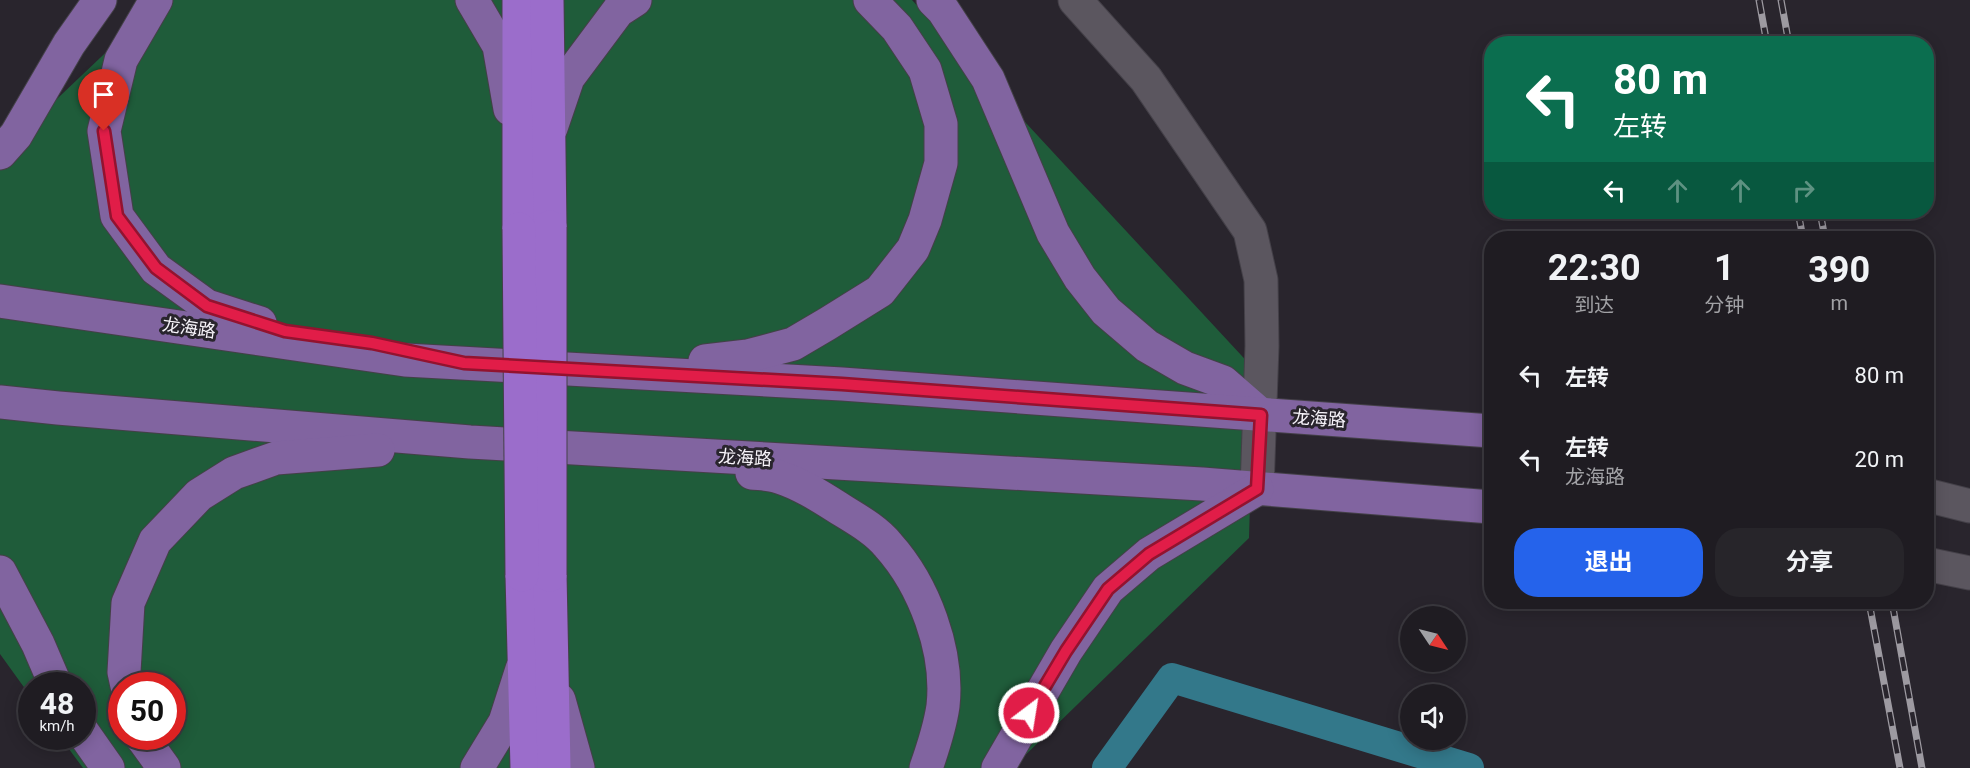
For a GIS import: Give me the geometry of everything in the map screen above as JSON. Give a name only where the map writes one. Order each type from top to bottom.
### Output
[{"type":"highway","points":[[519,0],[534,138],[535,228],[538,665],[527,768]]},
{"type":"highway","points":[[534,138],[547,0]]},
{"type":"highway","points":[[538,665],[554,768]]},
{"type":"main road","points":[[0,153],[16,135],[69,44],[100,0]]},
{"type":"main road","points":[[156,0],[121,60],[104,131],[117,216],[156,268],[207,306],[285,331],[372,343],[464,363]]},
{"type":"main road","points":[[472,0],[499,46],[508,101],[534,138],[568,78],[618,11],[636,0]]},
{"type":"main road","points":[[644,373],[694,363],[748,356],[793,344],[880,291],[913,249],[925,220],[941,163],[941,124],[925,70],[897,28],[870,0]]},
{"type":"main road","points":[[933,0],[943,10],[988,79],[1053,233],[1080,278],[1106,311],[1147,346],[1185,368],[1223,382],[1261,415]]},
{"type":"main road","name":"龙海路","points":[[0,301],[405,360],[842,384],[1484,431]]},
{"type":"main road","name":"龙海路","points":[[0,402],[470,442],[1202,484],[1484,506]]},
{"type":"main road","points":[[124,672],[128,603],[154,541],[199,495],[234,473],[276,458],[470,442]]},
{"type":"main road","points":[[642,452],[706,469],[777,476],[821,497],[856,519],[887,543],[914,579],[935,634],[944,669],[943,705],[937,736],[926,768]]},
{"type":"main road","points":[[998,768],[1066,651],[1108,589],[1149,554],[1257,489]]},
{"type":"main road","points":[[0,572],[50,672]]},
{"type":"main road","points":[[477,768],[538,665]]},
{"type":"main road","points":[[538,665],[565,726],[578,768]]},
{"type":"main road","points":[[95,750],[108,768]]},
{"type":"main road","points":[[151,750],[164,768]]},
{"type":"street","points":[[1075,0],[1146,79],[1250,231],[1261,280],[1261,415],[1257,489]]},
{"type":"street","points":[[1934,497],[1970,506]]},
{"type":"street","points":[[1934,566],[1970,573]]},
{"type":"green space","points":[[161,0],[912,0],[1254,369],[1249,538],[1012,768],[83,768],[70,750],[96,750],[96,672],[18,672],[18,679],[0,654],[0,153]]},
{"type":"waterway","points":[[1107,768],[1172,678],[1469,768]]},
{"type":"railway","points":[[1759,0],[1766,36]]},
{"type":"railway","points":[[1781,0],[1788,36]]},
{"type":"railway","points":[[1799,219],[1802,231]]},
{"type":"railway","points":[[1821,219],[1824,231]]},
{"type":"railway","points":[[1870,609],[1900,768]]},
{"type":"railway","points":[[1893,609],[1922,768]]},
{"type":"route","points":[[104,131],[117,216],[156,268],[207,306],[285,331],[372,343],[464,363],[842,384],[1261,415],[1257,489],[1149,554],[1108,589],[1066,651],[1029,713]]}]
